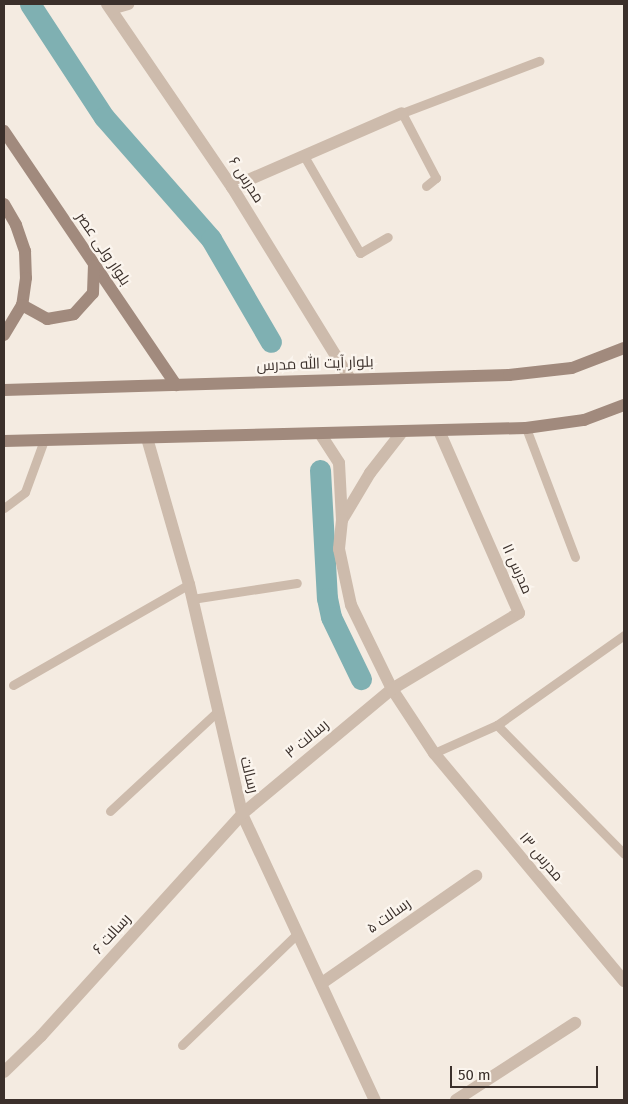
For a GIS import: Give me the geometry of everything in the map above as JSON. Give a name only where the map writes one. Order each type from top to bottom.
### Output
[{"type":"main road","name":"بلوار ولی عصر","points":[[4,131],[176,385]]},
{"type":"main road","points":[[4,204],[16,225],[25,251],[26,278],[22,305],[4,335]]},
{"type":"main road","points":[[22,305],[47,319],[74,314],[93,293],[94,265]]},
{"type":"main road","name":"بلوار آیت الله مدرس","points":[[4,390],[527,373],[572,368],[624,348]]},
{"type":"main road","points":[[4,441],[321,435],[526,428],[584,420],[624,405]]},
{"type":"street","points":[[109,6],[128,4]]},
{"type":"street","name":"مدرس ۶","points":[[109,6],[232,187],[350,379]]},
{"type":"street","points":[[232,187],[402,113]]},
{"type":"street","name":"مدرس ۱۱","points":[[392,689],[518,613],[439,431]]},
{"type":"street","points":[[342,520],[370,473],[402,432]]},
{"type":"street","name":"مدرس ۱۳","points":[[321,435],[339,463],[342,520],[340,549],[351,605],[392,689],[434,753],[624,981]]},
{"type":"street","name":"رسالت","points":[[148,438],[190,584],[217,712],[242,814],[296,935],[322,983],[372,1099]]},
{"type":"street","name":"رسالت ۳","points":[[242,814],[392,689]]},
{"type":"street","name":"رسالت ۶","points":[[4,1072],[41,1036],[242,814]]},
{"type":"street","name":"رسالت ۵","points":[[322,983],[476,876]]},
{"type":"street","points":[[456,1100],[575,1023]]},
{"type":"lane","points":[[426,186],[436,178],[402,113],[539,61]]},
{"type":"lane","points":[[304,156],[360,253],[388,237]]},
{"type":"lane","points":[[526,428],[575,557]]},
{"type":"lane","points":[[4,508],[25,492],[44,440]]},
{"type":"lane","points":[[192,599],[297,583]]},
{"type":"lane","points":[[13,685],[190,584]]},
{"type":"lane","points":[[434,753],[497,726],[624,635]]},
{"type":"lane","points":[[110,811],[217,712]]},
{"type":"lane","points":[[497,726],[624,854]]},
{"type":"lane","points":[[182,1045],[296,935]]},
{"type":"waterway","points":[[30,4],[104,117],[211,239],[271,342]]},
{"type":"waterway","points":[[320,470],[327,598],[331,617],[361,679]]}]
